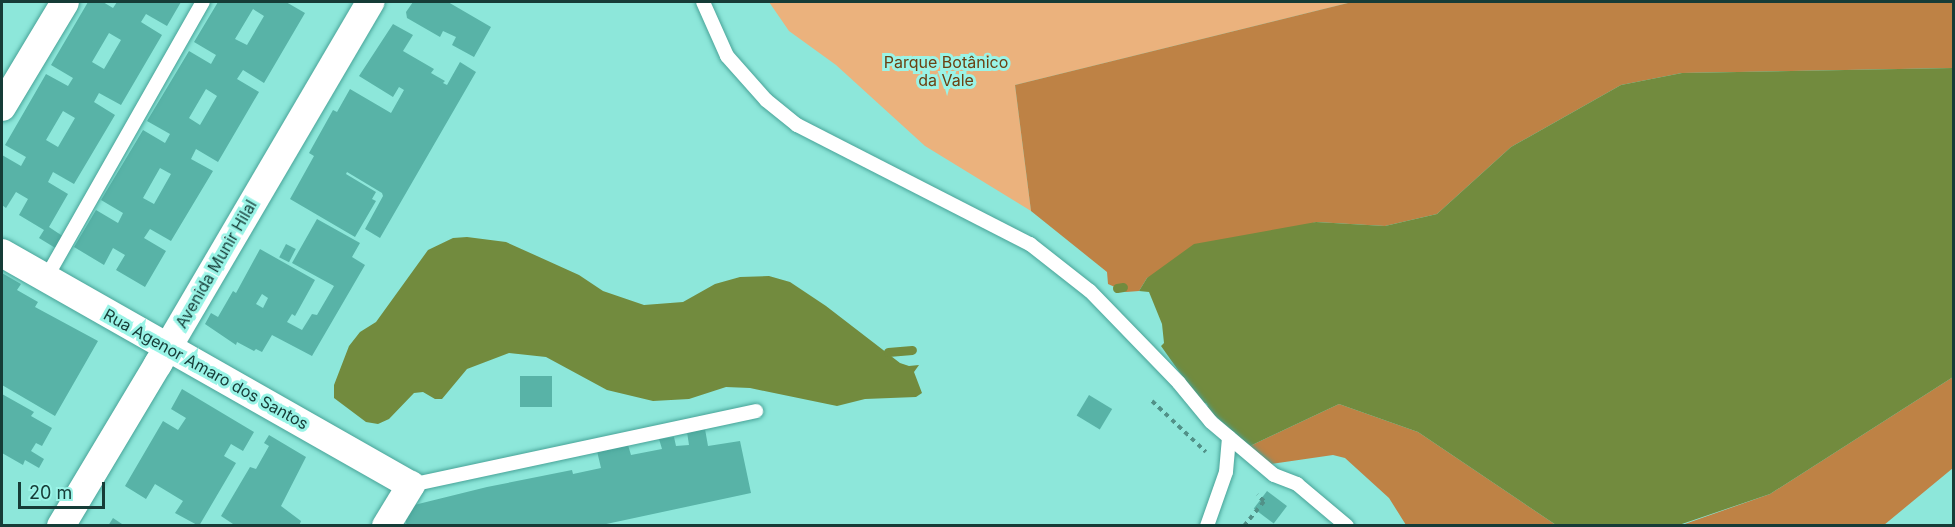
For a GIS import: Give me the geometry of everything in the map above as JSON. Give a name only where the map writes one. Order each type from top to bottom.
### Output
[{"type":"street","points":[[2,107],[65,2]]},
{"type":"street","name":"Avenida Munir Hilal","points":[[61,525],[370,2]]},
{"type":"street","name":"Rua Agenor Amaro dos Santos","points":[[2,254],[411,485]]},
{"type":"street","points":[[386,525],[411,485]]},
{"type":"lane","points":[[46,278],[203,2]]},
{"type":"lane","points":[[703,2],[728,56],[766,100],[797,125],[826,142],[1030,244],[1090,291],[1179,383],[1200,412],[1274,475],[1297,484],[1347,525]]},
{"type":"lane","points":[[411,485],[756,411]]},
{"type":"lane","points":[[1206,525],[1226,472],[1229,437]]},
{"type":"path","points":[[1152,400],[1226,472]]},
{"type":"path","points":[[1244,525],[1264,501],[1257,495]]},
{"type":"green space","name":"Parque Botânico da Vale","points":[[769,2],[1352,2],[1015,85],[1031,211],[925,146],[836,65],[789,31]]},
{"type":"shaded area","points":[[1352,2],[1953,2],[1953,68],[1682,73],[1621,85],[1511,147],[1437,214],[1385,226],[1316,222],[1147,278],[1139,291],[1126,292],[1108,284],[1107,272],[1031,211],[1015,85]]},
{"type":"shaded area","points":[[1953,68],[1953,377],[1770,494],[1679,525],[1556,525],[1418,432],[1339,404],[1250,446],[1206,408],[1208,406],[1206,403],[1203,404],[1178,370],[1161,346],[1164,343],[1162,324],[1149,292],[1139,291],[1147,278],[1194,244],[1316,222],[1385,226],[1437,214],[1511,147],[1621,85],[1682,73]]},
{"type":"shaded area","points":[[467,237],[506,242],[579,275],[603,291],[644,305],[683,302],[715,284],[740,277],[769,276],[790,282],[826,306],[900,363],[909,366],[919,365],[914,372],[922,393],[916,397],[865,399],[837,406],[750,388],[726,387],[689,399],[653,401],[607,390],[546,357],[509,353],[467,369],[442,399],[435,399],[423,392],[414,393],[389,419],[378,424],[366,422],[334,398],[334,385],[349,346],[360,332],[376,322],[428,250],[453,238]]},
{"type":"shaded area","points":[[1953,377],[1953,468],[1884,525],[1679,526],[1770,494]]},
{"type":"shaded area","points":[[1339,404],[1418,432],[1556,525],[1406,525],[1389,498],[1345,458],[1333,455],[1271,464],[1250,446]]},
{"type":"building","points":[[88,2],[103,2],[113,8],[117,2],[181,2],[167,26],[146,14],[141,22],[162,35],[121,105],[99,93],[94,102],[115,115],[74,184],[53,172],[48,182],[68,194],[49,227],[64,237],[57,249],[39,238],[44,230],[19,215],[28,199],[16,192],[6,208],[2,205],[2,155],[21,166],[26,157],[5,145],[46,74],[68,86],[73,78],[51,65]],"holes":[[[109,33],[121,40],[104,69],[92,62]],[[63,111],[75,118],[58,147],[46,140]]]},
{"type":"building","points":[[218,2],[286,2],[305,13],[264,83],[243,70],[237,79],[259,92],[218,162],[196,149],[191,159],[213,171],[171,241],[150,229],[144,238],[166,251],[145,287],[116,270],[125,255],[113,248],[104,265],[74,247],[96,210],[118,223],[123,213],[101,200],[143,130],[165,143],[170,134],[147,121],[189,51],[211,64],[216,55],[194,42]],"holes":[[[253,9],[264,16],[247,45],[235,39]],[[206,89],[217,96],[200,125],[189,118]],[[160,168],[171,174],[154,204],[143,198]]]},
{"type":"building","points":[[413,2],[448,2],[491,27],[474,57],[452,45],[456,37],[443,31],[440,37],[407,18],[406,12]]},
{"type":"building","points":[[393,24],[413,35],[403,51],[434,69],[431,73],[445,81],[443,83],[447,85],[460,62],[476,72],[380,238],[365,229],[383,196],[382,193],[347,172],[346,174],[376,192],[372,199],[376,201],[355,237],[290,199],[314,156],[309,153],[333,110],[337,112],[350,89],[391,113],[404,90],[399,87],[393,97],[359,76]]},
{"type":"building","points":[[317,219],[360,243],[352,257],[365,265],[312,356],[272,335],[262,352],[256,349],[254,351],[237,342],[236,345],[205,324],[211,313],[218,317],[233,291],[236,293],[260,249],[315,280],[295,316],[292,314],[287,322],[302,330],[312,314],[317,315],[334,286],[292,263]],"holes":[[[262,294],[268,298],[263,308],[256,304]]]},
{"type":"building","points":[[286,244],[296,249],[289,262],[279,257]]},
{"type":"building","points":[[2,273],[21,284],[17,290],[38,302],[35,307],[98,341],[55,416],[2,385]]},
{"type":"building","points":[[520,376],[552,376],[552,407],[520,407]]},
{"type":"building","points":[[182,389],[254,432],[243,451],[231,444],[224,456],[236,463],[199,526],[175,513],[183,501],[155,484],[146,499],[125,486],[163,421],[178,430],[186,418],[171,409]]},
{"type":"building","points":[[2,394],[34,412],[31,416],[52,428],[42,446],[36,443],[31,451],[44,459],[39,468],[25,460],[23,465],[2,453]]},
{"type":"building","points":[[1089,395],[1112,409],[1100,429],[1077,416]]},
{"type":"building","points":[[705,429],[708,446],[740,441],[751,493],[597,526],[407,526],[402,508],[487,487],[572,470],[573,474],[601,468],[597,451],[628,445],[631,455],[662,449],[659,439],[674,437],[676,446],[689,445],[687,432]]},
{"type":"building","points":[[269,435],[306,457],[281,506],[301,521],[299,526],[236,526],[221,516],[250,467],[256,469],[269,446],[264,443]]},
{"type":"building","points":[[1267,491],[1287,506],[1274,524],[1254,509]]},
{"type":"building","points":[[113,518],[125,526],[108,526]]},
{"type":"waterway","points":[[1117,288],[1123,287]]},
{"type":"waterway","points":[[888,352],[912,350]]}]
